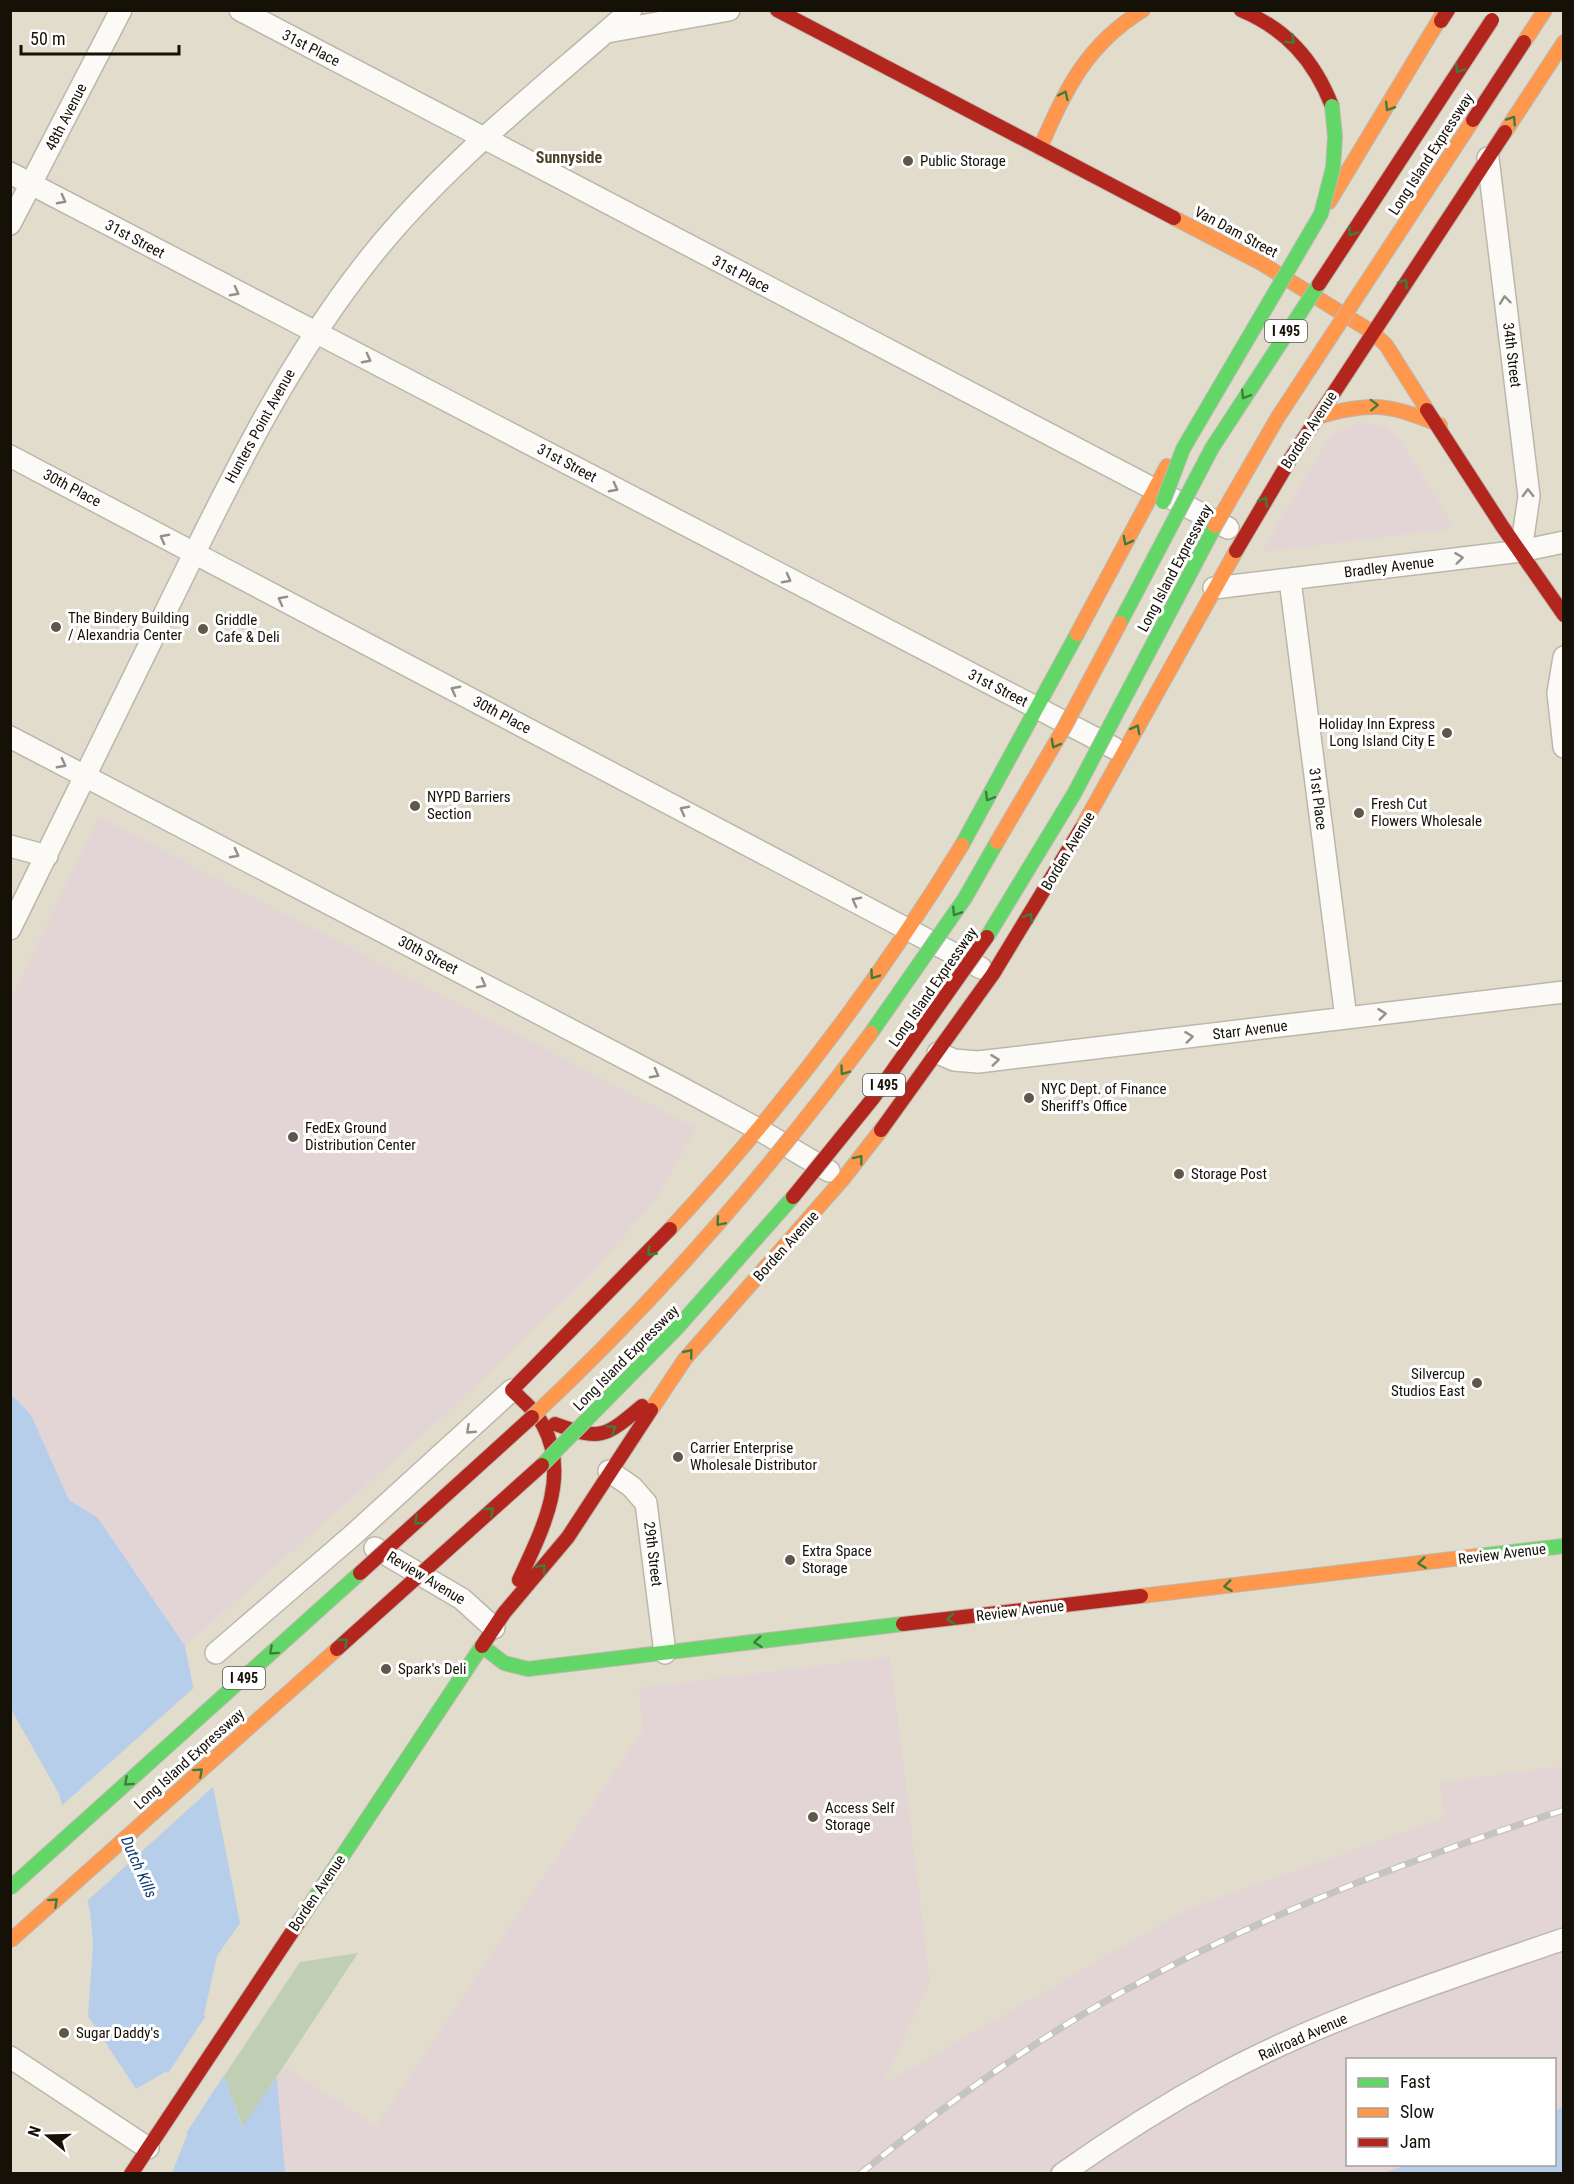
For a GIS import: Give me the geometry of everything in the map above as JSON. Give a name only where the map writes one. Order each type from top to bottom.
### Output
[{"type":"main road","name":"Van Dam Street","points":[[777,10],[1282,275],[1372,332],[1386,345],[1440,425],[1502,526],[1563,615]]},
{"type":"main road","points":[[1040,148],[1082,61],[1104,37],[1143,10]]},
{"type":"main road","points":[[1158,514],[1184,449],[1315,228],[1325,206],[1334,165],[1332,106],[1317,72],[1299,47],[1274,26],[1241,10]]},
{"type":"main road","name":"Long Island Expressway","points":[[10,1941],[524,1481],[610,1400],[740,1262],[834,1150],[914,1043],[1012,898],[1099,750],[1258,450],[1545,10]]},
{"type":"main road","points":[[512,1390],[655,1247],[758,1129],[908,928],[972,826],[1038,709],[1154,489],[1207,397],[1445,14]]},
{"type":"main road","name":"Long Island Expressway","points":[[10,1888],[527,1422],[621,1330],[692,1255],[810,1116],[921,965],[1013,819],[1228,422],[1495,15]]},
{"type":"main road","name":"Borden Avenue","points":[[131,2174],[499,1620],[568,1537],[603,1467],[707,1332],[843,1179],[938,1053],[993,974],[1076,839],[1244,536],[1317,417],[1563,42]]},
{"type":"main road","points":[[1317,417],[1346,408],[1383,404],[1440,425]]},
{"type":"main road","points":[[1103,656],[1149,536]]},
{"type":"main road","points":[[538,1418],[585,1435],[600,1436],[612,1430],[664,1388]]},
{"type":"main road","name":"Borden Avenue","points":[[499,1620],[554,1496],[550,1444],[538,1418],[512,1390]]},
{"type":"main road","points":[[538,1418],[579,1449]]},
{"type":"main road","name":"Review Avenue","points":[[482,1647],[504,1663],[521,1669],[1563,1546]]},
{"type":"street","name":"48th Avenue","points":[[10,224],[121,10]]},
{"type":"street","name":"31st Place","points":[[240,10],[1244,536]]},
{"type":"street","name":"Hunters Point Avenue","points":[[10,929],[267,409],[315,333],[397,225],[483,137],[631,10]]},
{"type":"street","points":[[607,32],[729,10]]},
{"type":"street","name":"34th Street","points":[[1488,158],[1529,496],[1521,551]]},
{"type":"street","name":"31st Street","points":[[10,173],[1123,753]]},
{"type":"street","name":"30th Place","points":[[10,456],[993,974]]},
{"type":"street","name":"Bradley Avenue","points":[[1214,588],[1521,551],[1563,542]]},
{"type":"street","name":"31st Place","points":[[1290,580],[1346,1018]]},
{"type":"street","points":[[1563,657],[1558,693],[1563,747]]},
{"type":"street","name":"30th Street","points":[[10,737],[758,1129],[843,1179]]},
{"type":"street","points":[[10,846],[47,856]]},
{"type":"street","name":"Starr Avenue","points":[[938,1053],[954,1060],[978,1062],[1563,992]]},
{"type":"street","points":[[216,1653],[353,1535],[512,1390]]},
{"type":"street","name":"29th Street","points":[[603,1467],[632,1487],[646,1503],[665,1653]]},
{"type":"street","name":"Review Avenue","points":[[353,1535],[499,1620]]},
{"type":"street","name":"Railroad Avenue","points":[[1062,2174],[1164,2107],[1222,2074],[1281,2046],[1396,1999],[1563,1939]]},
{"type":"street","points":[[10,2056],[148,2148]]},
{"type":"shaded area","points":[[1361,423],[1386,427],[1399,438],[1455,528],[1262,552],[1331,435]]},
{"type":"shaded area","points":[[99,817],[696,1128],[654,1202],[586,1279],[447,1413],[185,1646],[98,1518],[69,1500],[31,1415],[11,1393],[10,1001]]},
{"type":"shaded area","points":[[890,1657],[930,1982],[882,2085],[1190,1908],[1444,1818],[1440,1783],[1563,1766],[1563,2107],[1556,2110],[1556,2058],[1346,2058],[1346,2166],[1404,2166],[1383,2173],[1359,2173],[1357,2170],[1353,2174],[285,2173],[277,2077],[285,2067],[376,2126],[643,1730],[639,1688]]},
{"type":"green space","points":[[358,1953],[243,2128],[224,2076],[300,1962]]},
{"type":"water","name":"Dutch Kills","points":[[10,1393],[31,1415],[69,1500],[98,1518],[185,1646],[240,1923],[217,1956],[204,2014],[242,2127],[277,2077],[285,2173],[172,2173],[187,2135],[167,2071],[136,2089],[88,2016],[93,1945],[90,1911],[59,1794],[11,1709]]},
{"type":"water","points":[[1563,2107],[1563,2173],[1383,2173],[1404,2166],[1556,2166],[1556,2110]]},
{"type":"pier","points":[[196,1686],[216,1784],[85,1903],[59,1808]]},
{"type":"pier","points":[[207,2014],[226,2072],[185,2135],[167,2075]]},
{"type":"railway","points":[[860,2174],[954,2101],[1019,2055],[1120,1993],[1173,1965],[1227,1938],[1393,1869],[1564,1810]]},
{"type":"traffic: fast","points":[[1163,502],[1183,449],[1321,214],[1333,168],[1335,137],[1332,106]]},
{"type":"traffic: fast","points":[[1120,623],[1212,448],[1319,284]]},
{"type":"traffic: fast","points":[[987,937],[1074,794],[1215,526]]},
{"type":"traffic: fast","points":[[962,845],[1077,634]]},
{"type":"traffic: fast","points":[[871,1033],[965,898],[997,842]]},
{"type":"traffic: fast","points":[[542,1465],[677,1328],[793,1197]]},
{"type":"traffic: fast","points":[[1478,1556],[1564,1546]]},
{"type":"traffic: fast","points":[[10,1888],[360,1573]]},
{"type":"traffic: fast","points":[[482,1646],[504,1663],[528,1669],[903,1624]]},
{"type":"traffic: fast","points":[[300,1920],[482,1646]]},
{"type":"traffic: slow","points":[[1040,148],[1059,106],[1092,53],[1123,24],[1143,10]]},
{"type":"traffic: slow","points":[[1329,202],[1445,10]]},
{"type":"traffic: slow","points":[[1524,42],[1545,10]]},
{"type":"traffic: slow","points":[[1505,132],[1564,42]]},
{"type":"traffic: slow","points":[[1215,526],[1278,417],[1473,120]]},
{"type":"traffic: slow","points":[[1174,218],[1261,263],[1372,332],[1386,345],[1427,410]]},
{"type":"traffic: slow","points":[[1317,417],[1352,409],[1380,407],[1407,413],[1440,425]]},
{"type":"traffic: slow","points":[[1077,634],[1167,466]]},
{"type":"traffic: slow","points":[[1081,829],[1236,551]]},
{"type":"traffic: slow","points":[[997,842],[1064,728],[1120,623]]},
{"type":"traffic: slow","points":[[670,1229],[789,1092],[826,1044],[862,996],[962,845]]},
{"type":"traffic: slow","points":[[532,1417],[623,1327],[710,1233],[793,1135],[871,1033]]},
{"type":"traffic: slow","points":[[651,1410],[685,1359],[843,1179],[881,1130]]},
{"type":"traffic: slow","points":[[1141,1596],[1478,1556]]},
{"type":"traffic: slow","points":[[10,1941],[337,1649]]},
{"type":"traffic: jam","points":[[777,10],[1174,218]]},
{"type":"traffic: jam","points":[[1241,10],[1272,27],[1297,48],[1317,74],[1332,106]]},
{"type":"traffic: jam","points":[[1441,21],[1448,10]]},
{"type":"traffic: jam","points":[[1319,284],[1492,20]]},
{"type":"traffic: jam","points":[[1473,120],[1524,42]]},
{"type":"traffic: jam","points":[[1236,551],[1291,458],[1505,132]]},
{"type":"traffic: jam","points":[[1427,410],[1502,526],[1564,615]]},
{"type":"traffic: jam","points":[[881,1130],[993,974],[1081,829]]},
{"type":"traffic: jam","points":[[793,1197],[874,1097],[987,937]]},
{"type":"traffic: jam","points":[[519,1580],[544,1524],[554,1484],[554,1464],[551,1445],[543,1425],[512,1390],[670,1229]]},
{"type":"traffic: jam","points":[[555,1424],[583,1433],[602,1433],[611,1430],[642,1406]]},
{"type":"traffic: jam","points":[[482,1646],[504,1613],[568,1537],[651,1410]]},
{"type":"traffic: jam","points":[[360,1573],[532,1417]]},
{"type":"traffic: jam","points":[[337,1649],[542,1465]]},
{"type":"traffic: jam","points":[[903,1624],[1141,1596]]},
{"type":"traffic: jam","points":[[131,2174],[300,1920]]},
{"type":"place","name":"Public Storage","points":[[908,161]]},
{"type":"place","name":"The Bindery Building / Alexandria Center","points":[[56,627]]},
{"type":"place","name":"Griddle Cafe & Deli","points":[[203,629]]},
{"type":"place","name":"Holiday Inn Express Long Island City E","points":[[1447,733]]},
{"type":"place","name":"NYPD Barriers Section","points":[[415,806]]},
{"type":"place","name":"Fresh Cut Flowers Wholesale","points":[[1359,813]]},
{"type":"place","name":"NYC Dept. of Finance Sheriff's Office","points":[[1029,1098]]},
{"type":"place","name":"FedEx Ground Distribution Center","points":[[293,1137]]},
{"type":"place","name":"Storage Post","points":[[1179,1174]]},
{"type":"place","name":"Silvercup Studios East","points":[[1477,1383]]},
{"type":"place","name":"Carrier Enterprise Wholesale Distributor","points":[[678,1457]]},
{"type":"place","name":"Extra Space Storage","points":[[790,1560]]},
{"type":"place","name":"Spark's Deli","points":[[386,1669]]},
{"type":"place","name":"Access Self Storage","points":[[813,1817]]},
{"type":"place","name":"Sugar Daddy's","points":[[64,2033]]},
{"type":"district","name":"Sunnyside","points":[[569,157]]}]
